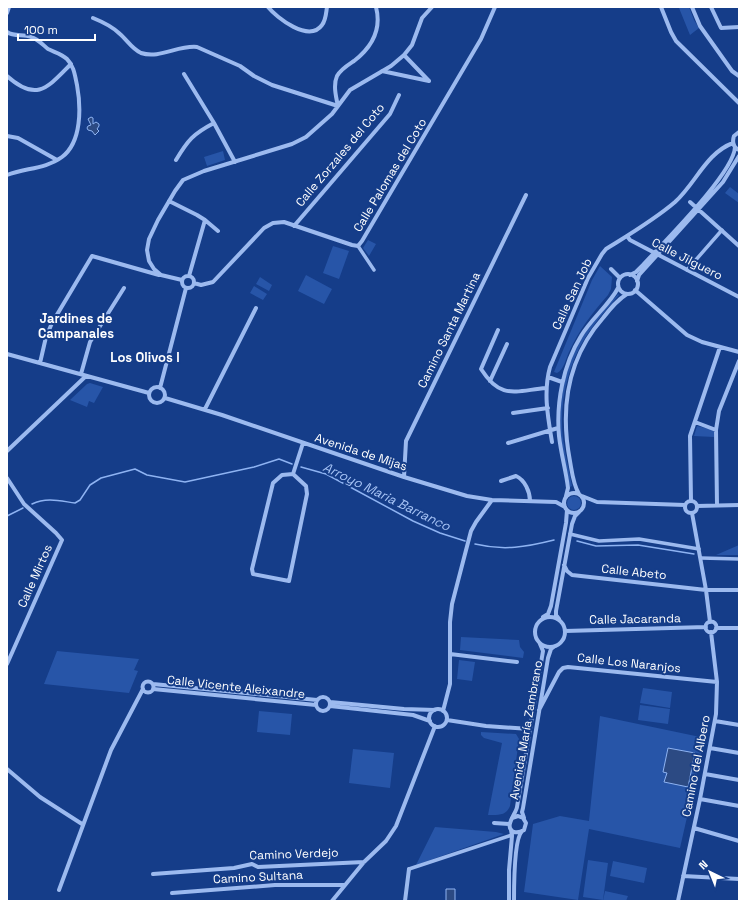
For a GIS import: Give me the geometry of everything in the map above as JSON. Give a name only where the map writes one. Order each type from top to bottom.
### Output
[{"type":"street","points":[[7,13],[9,7]]},
{"type":"street","points":[[268,7],[284,22],[309,31],[318,29],[322,25],[325,20],[327,7]]},
{"type":"street","points":[[338,106],[335,90],[336,80],[341,71],[356,59],[373,40],[378,24],[376,7]]},
{"type":"street","points":[[161,275],[154,270],[149,261],[147,250],[149,239],[175,190],[183,180],[204,170],[292,144],[306,137],[332,114],[350,90],[391,66],[404,55],[412,45],[422,18],[432,7]]},
{"type":"street","name":"Calle Palomas del Coto","points":[[194,283],[201,285],[213,282],[257,234],[273,223],[284,222],[358,246],[481,39],[495,7]]},
{"type":"street","points":[[661,7],[676,41],[739,103]]},
{"type":"street","points":[[692,7],[700,26],[732,71],[739,76]]},
{"type":"street","points":[[711,7],[721,28],[739,27]]},
{"type":"street","points":[[93,18],[115,29],[130,46],[140,52],[158,54],[189,46],[197,47],[240,66],[254,76],[272,85],[338,106]]},
{"type":"street","points":[[7,32],[11,34],[30,36],[67,59],[75,75],[80,107],[80,121],[71,146],[66,153],[57,160],[7,175]]},
{"type":"street","points":[[382,71],[429,82],[404,55]]},
{"type":"street","points":[[7,76],[20,86],[29,89],[42,90],[49,86],[70,64]]},
{"type":"street","points":[[184,74],[214,123],[235,162]]},
{"type":"street","name":"Calle Zorzales del Coto","points":[[294,226],[390,114],[398,95]]},
{"type":"street","points":[[176,160],[190,138],[214,123]]},
{"type":"street","points":[[697,208],[720,179],[731,162],[736,146],[734,136],[739,132]]},
{"type":"street","points":[[7,136],[18,138],[57,160]]},
{"type":"street","name":"Calle San Job","points":[[552,442],[546,388],[550,367],[588,278],[602,254],[606,249],[651,221],[675,202],[717,152],[736,146]]},
{"type":"street","points":[[691,501],[688,501],[685,505],[597,502],[591,503],[581,511],[573,520],[556,611],[565,631],[562,641],[555,646],[544,646],[540,644],[534,630],[539,620],[548,614],[551,606],[566,523],[566,508],[564,501],[568,488],[558,428],[562,382],[571,356],[580,336],[618,288],[620,278],[636,272],[655,254],[723,182],[739,156]]},
{"type":"street","name":"Camino Santa Martina","points":[[404,477],[406,441],[526,195]]},
{"type":"street","points":[[169,201],[197,215],[218,231]]},
{"type":"street","points":[[690,202],[739,246]]},
{"type":"street","points":[[189,276],[205,220]]},
{"type":"street","points":[[687,270],[722,230]]},
{"type":"street","name":"Calle Jilguero","points":[[627,236],[630,240],[655,254],[739,297]]},
{"type":"street","points":[[358,246],[374,270]]},
{"type":"street","points":[[566,508],[573,513],[581,511],[585,504],[576,489],[565,427],[569,384],[577,359],[586,339],[615,304],[627,294],[635,290],[639,275],[655,254]]},
{"type":"street","points":[[40,363],[46,337],[52,323],[92,256],[182,280]]},
{"type":"street","points":[[611,270],[620,278]]},
{"type":"street","points":[[630,275],[637,281]]},
{"type":"street","points":[[182,280],[184,277],[189,276]]},
{"type":"street","points":[[186,288],[192,287],[194,283],[193,279],[189,276]]},
{"type":"street","points":[[182,280],[182,284],[186,288]]},
{"type":"street","points":[[81,374],[90,342],[124,288]]},
{"type":"street","points":[[160,388],[186,288]]},
{"type":"street","points":[[618,288],[627,294]]},
{"type":"street","points":[[635,290],[686,335],[702,342],[739,352]]},
{"type":"street","points":[[205,409],[256,308]]},
{"type":"street","points":[[498,330],[481,369],[490,381],[503,391],[510,392],[546,388]]},
{"type":"street","points":[[490,381],[506,344]]},
{"type":"street","points":[[691,501],[690,436],[720,347]]},
{"type":"street","points":[[7,354],[149,393]]},
{"type":"street","points":[[717,505],[716,430],[718,411],[739,361]]},
{"type":"street","points":[[7,450],[86,376]]},
{"type":"street","points":[[548,377],[562,382]]},
{"type":"street","points":[[153,388],[160,388],[165,393],[165,398],[161,402],[156,403],[150,400],[149,393],[153,388]]},
{"type":"street","name":"Avenida de Mijas","points":[[165,398],[205,409],[404,477],[468,496],[492,500],[556,502],[566,508]]},
{"type":"street","points":[[513,413],[548,408]]},
{"type":"street","points":[[695,422],[716,430]]},
{"type":"street","points":[[508,443],[558,428]]},
{"type":"street","points":[[293,474],[303,443]]},
{"type":"street","points":[[293,474],[306,486],[307,494],[289,581],[254,574],[252,569],[273,483],[282,475],[293,474]]},
{"type":"street","points":[[501,481],[516,476],[520,478],[530,493],[530,501]]},
{"type":"street","name":"Calle Mirtos","points":[[7,478],[24,504],[62,540],[7,664]]},
{"type":"street","points":[[566,497],[572,493],[597,502]]},
{"type":"street","name":"Avenida de Mijas","points":[[556,502],[566,497]]},
{"type":"street","points":[[435,710],[431,714],[430,721],[438,727],[444,725],[447,720],[443,711],[450,684],[450,622],[452,604],[471,531],[492,500]]},
{"type":"street","points":[[691,501],[696,503],[697,506]]},
{"type":"street","points":[[685,505],[686,511],[692,513]]},
{"type":"street","points":[[697,506],[739,505]]},
{"type":"street","points":[[692,513],[696,510],[697,506]]},
{"type":"street","points":[[692,513],[701,558],[710,622]]},
{"type":"street","points":[[570,534],[599,541],[639,539],[699,549]]},
{"type":"street","points":[[701,558],[739,559]]},
{"type":"street","name":"Calle Abeto","points":[[564,564],[567,571],[572,575],[706,590],[739,590]]},
{"type":"street","points":[[543,617],[552,616],[559,619]]},
{"type":"street","points":[[710,622],[707,623],[706,627],[707,631],[711,632],[716,628],[739,628]]},
{"type":"street","points":[[710,622],[715,624],[716,628]]},
{"type":"street","name":"Calle Jacaranda","points":[[565,631],[706,627]]},
{"type":"street","name":"Camino del Albero","points":[[678,901],[715,721],[717,682],[711,632]]},
{"type":"street","name":"Avenida María Zambrano","points":[[512,818],[517,807],[544,651],[540,644]]},
{"type":"street","name":"Avenida María Zambrano","points":[[525,820],[522,812],[539,710],[549,653],[555,646]]},
{"type":"street","points":[[450,654],[517,662]]},
{"type":"street","name":"Calle Los Naranjos","points":[[539,710],[559,672],[563,668],[568,667],[717,682]]},
{"type":"street","points":[[59,890],[82,824],[111,750],[143,689],[143,684],[146,681],[153,684],[316,703]]},
{"type":"street","points":[[143,689],[148,692],[153,689],[153,684]]},
{"type":"street","name":"Calle Vicente Aleixandre","points":[[153,689],[316,703]]},
{"type":"street","name":"Calle Vicente Aleixandre","points":[[324,696],[328,698],[330,704],[328,709],[324,711],[319,710],[316,703],[319,697],[324,696]]},
{"type":"street","points":[[330,704],[443,711]]},
{"type":"street","name":"Calle Vicente Aleixandre","points":[[330,704],[413,715],[430,721]]},
{"type":"street","points":[[447,720],[486,726],[530,729]]},
{"type":"street","points":[[715,721],[739,725]]},
{"type":"street","points":[[332,901],[364,862],[386,841],[396,826],[435,726]]},
{"type":"street","points":[[710,748],[739,753]]},
{"type":"street","points":[[7,769],[40,797],[82,824]]},
{"type":"street","points":[[705,774],[739,780]]},
{"type":"street","points":[[700,799],[739,806]]},
{"type":"street","points":[[509,901],[509,870],[512,835],[510,826],[512,818],[518,816],[525,820],[526,825],[518,837],[514,901]]},
{"type":"street","points":[[494,823],[510,826],[516,832],[524,830]]},
{"type":"street","points":[[694,828],[739,840]]},
{"type":"street","points":[[405,901],[409,869],[512,835]]},
{"type":"street","name":"Camino Verdejo","points":[[154,874],[234,868],[252,864],[258,867],[364,862]]},
{"type":"street","points":[[683,876],[739,879]]},
{"type":"street","name":"Camino Sultana","points":[[172,893],[275,885],[344,885]]},
{"type":"shaded area","points":[[689,7],[699,28],[690,35],[679,8]]},
{"type":"shaded area","points":[[91,117],[93,118],[93,124],[96,122],[99,124],[97,129],[99,131],[95,135],[87,128],[91,125],[88,119]]},
{"type":"shaded area","points":[[223,151],[225,160],[207,166],[204,157]]},
{"type":"shaded area","points":[[730,187],[739,194],[739,203],[725,193]]},
{"type":"shaded area","points":[[368,240],[376,244],[369,256],[363,248]]},
{"type":"shaded area","points":[[333,246],[349,251],[339,279],[323,273]]},
{"type":"shaded area","points":[[600,266],[612,277],[611,289],[582,329],[561,369],[557,373],[554,372],[592,280]]},
{"type":"shaded area","points":[[306,275],[332,289],[324,304],[298,291]]},
{"type":"shaded area","points":[[260,277],[272,285],[269,291],[256,284]]},
{"type":"shaded area","points":[[254,286],[267,294],[263,300],[250,293]]},
{"type":"shaded area","points":[[618,294],[619,295],[585,338],[573,361],[566,386],[563,400],[562,425],[572,486],[570,487],[560,426],[560,413],[567,372],[576,347],[583,336]]},
{"type":"shaded area","points":[[90,383],[103,387],[94,403],[89,401],[87,407],[70,400],[87,384]]},
{"type":"shaded area","points":[[697,426],[714,430],[714,437],[694,436]]},
{"type":"shaded area","points":[[571,496],[577,496],[581,500],[581,506],[577,510],[571,510],[567,506],[567,500]]},
{"type":"shaded area","points":[[739,545],[739,555],[716,555]]},
{"type":"shaded area","points":[[461,637],[519,640],[520,647],[524,652],[523,658],[460,650]]},
{"type":"shaded area","points":[[57,651],[139,659],[134,670],[138,671],[129,693],[44,684]]},
{"type":"shaded area","points":[[459,660],[475,662],[472,681],[457,679]]},
{"type":"shaded area","points":[[643,688],[672,692],[670,708],[640,703]]},
{"type":"shaded area","points":[[640,705],[670,709],[668,724],[638,720]]},
{"type":"shaded area","points":[[259,711],[292,714],[290,735],[257,732]]},
{"type":"shaded area","points":[[600,716],[705,738],[680,848],[589,829],[578,900],[524,892],[533,824],[560,816],[589,821]]},
{"type":"shaded area","points":[[481,732],[516,734],[519,739],[510,806],[506,812],[501,814],[488,815],[502,743],[484,738],[481,735]]},
{"type":"shaded area","points":[[668,748],[695,753],[688,787],[664,782],[667,773],[663,772]]},
{"type":"shaded area","points":[[353,749],[394,753],[390,788],[349,783]]},
{"type":"shaded area","points":[[435,827],[496,832],[504,834],[416,865]]},
{"type":"shaded area","points":[[588,860],[608,863],[603,900],[583,897]]},
{"type":"shaded area","points":[[613,861],[647,868],[644,883],[610,876]]},
{"type":"shaded area","points":[[446,889],[455,889],[455,901],[446,901]]},
{"type":"shaded area","points":[[605,891],[628,896],[626,901],[603,901]]},
{"type":"waterway","name":"Arroyo Maria Barranco","points":[[32,504],[48,500],[75,503],[80,500],[90,485],[101,478],[135,469],[147,475],[185,482],[254,467],[279,459],[292,464]]},
{"type":"waterway","name":"Arroyo Maria Barranco","points":[[301,467],[326,474],[413,521],[440,533],[465,541]]},
{"type":"waterway","name":"Arroyo Maria Barranco","points":[[7,516],[23,508]]},
{"type":"waterway","name":"Arroyo Maria Barranco","points":[[475,544],[505,548],[534,545],[554,540]]},
{"type":"waterway","name":"Arroyo Maria Barranco","points":[[577,541],[596,546],[638,545],[694,554]]},
{"type":"district","name":"Jardines de Campanales","points":[[76,326]]},
{"type":"district","name":"Los Olivos I","points":[[145,357]]}]
